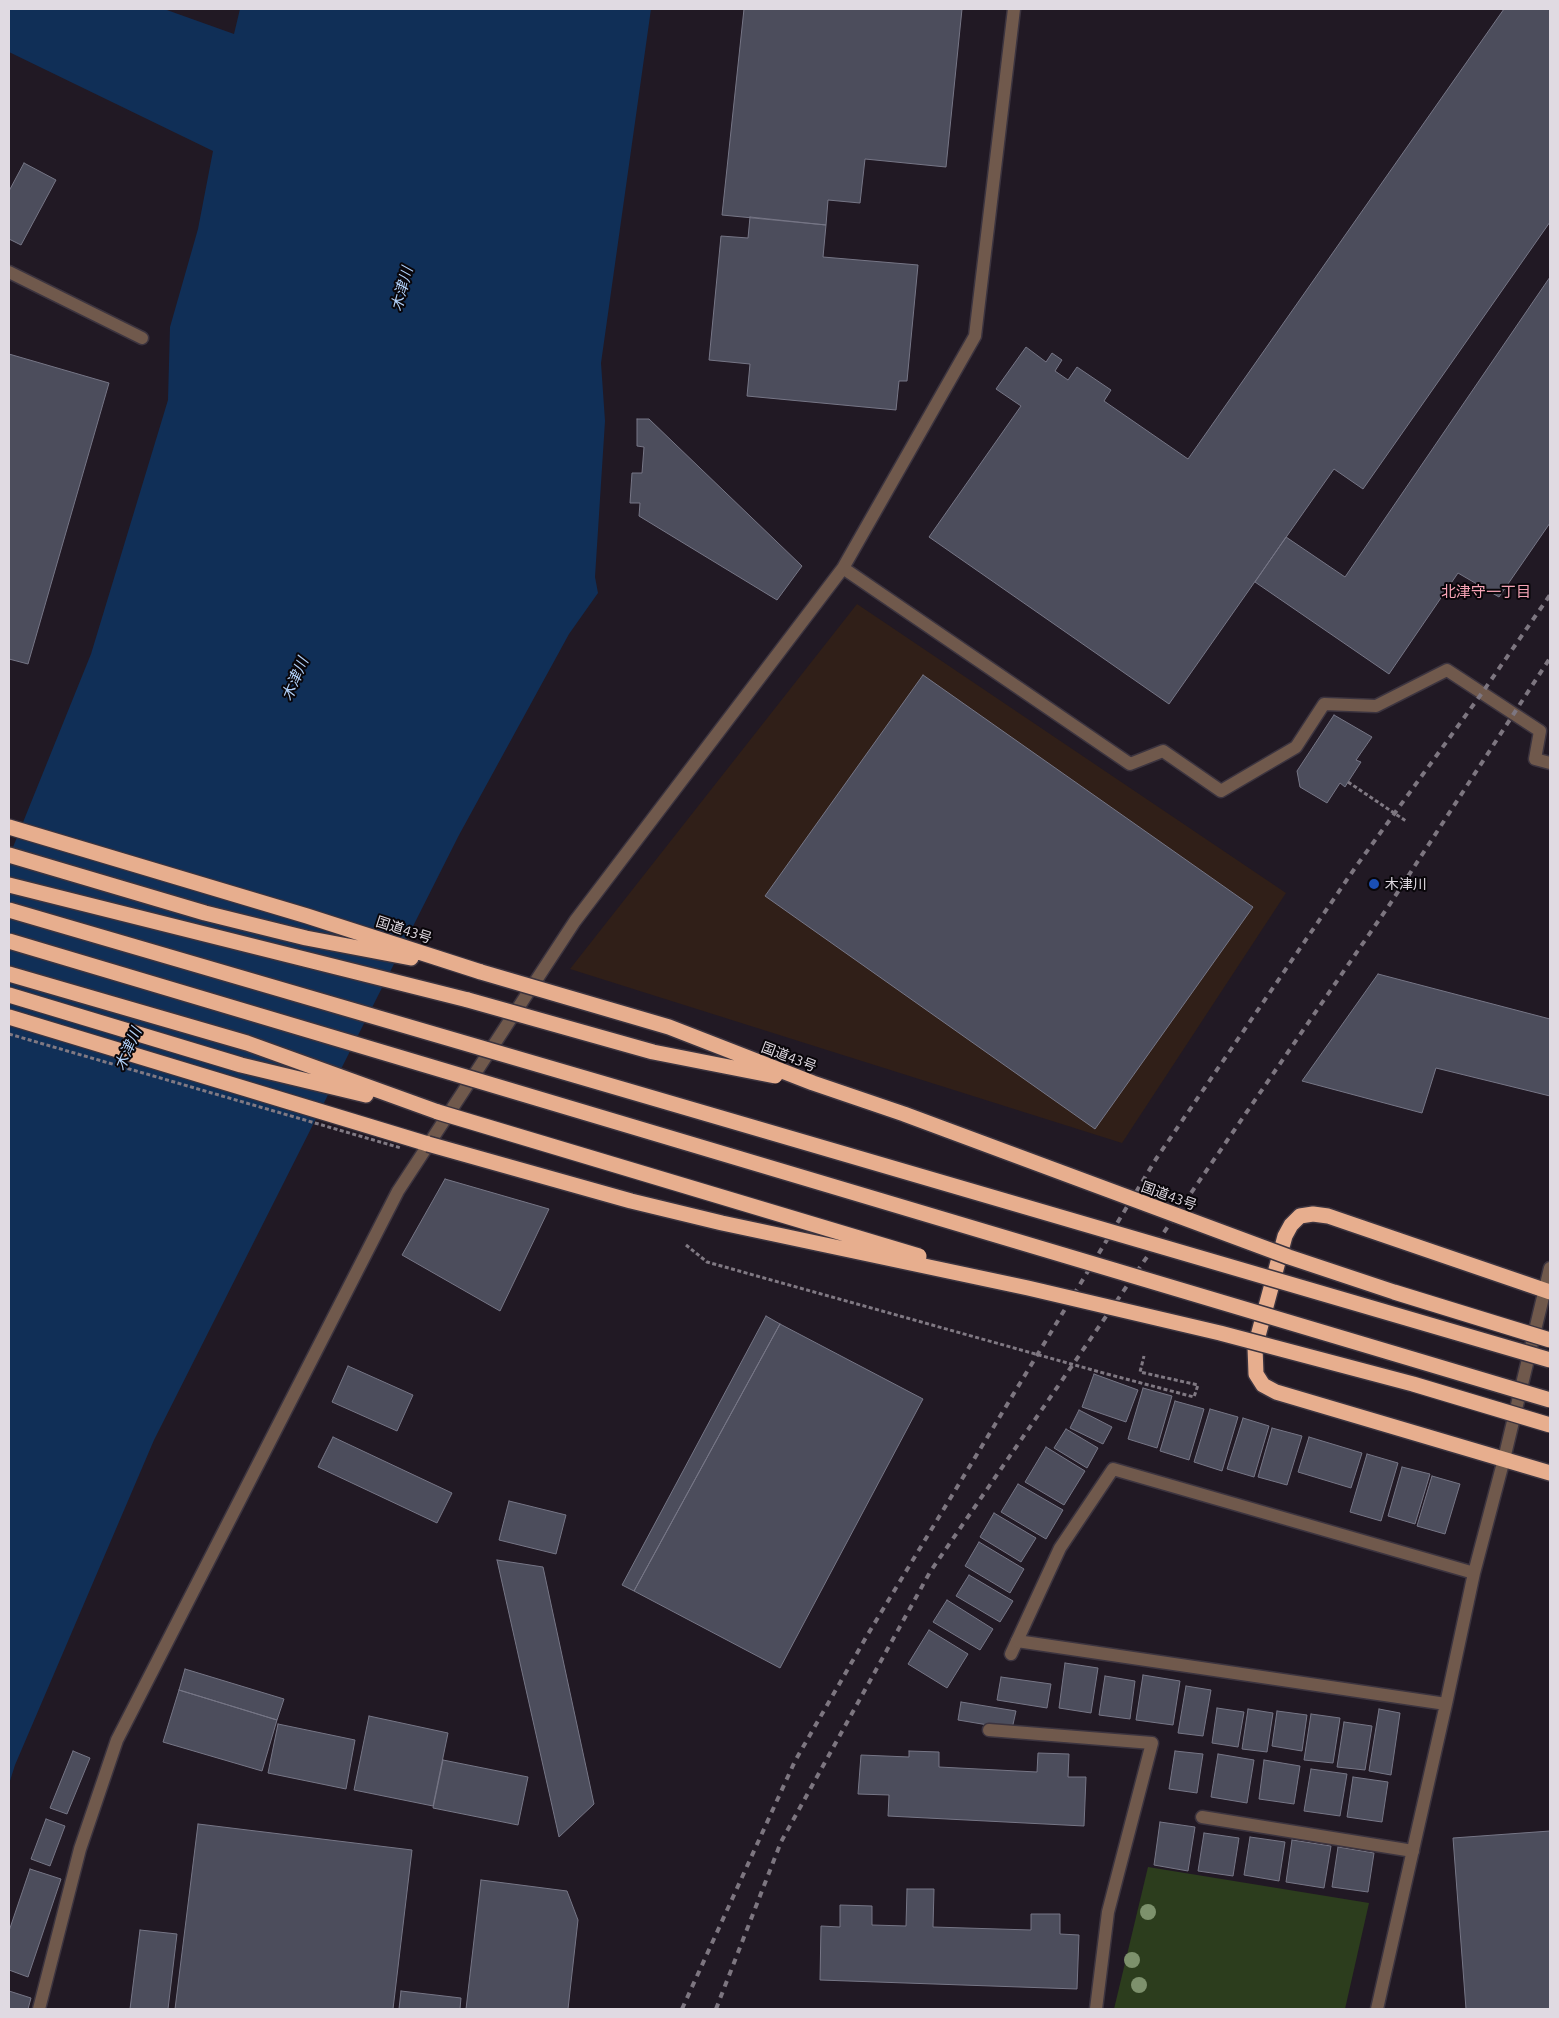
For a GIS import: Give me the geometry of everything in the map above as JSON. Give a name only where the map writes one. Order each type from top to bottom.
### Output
[{"type":"highway","name":"国道43号","points":[[9,827],[307,916],[481,972],[668,1027],[813,1083],[951,1131],[1289,1257],[1394,1292],[1550,1340]]},
{"type":"highway","points":[[9,855],[205,913],[306,938],[481,972]]},
{"type":"highway","points":[[9,885],[468,1000],[653,1052],[813,1083]]},
{"type":"highway","points":[[9,910],[1550,1360]]},
{"type":"highway","points":[[9,940],[1550,1400]]},
{"type":"highway","points":[[9,974],[247,1043],[438,1112]]},
{"type":"highway","points":[[9,996],[241,1065],[438,1112],[1028,1288]]},
{"type":"highway","points":[[9,1017],[428,1144],[631,1202],[1144,1314],[1304,1354],[1550,1425]]},
{"type":"highway","points":[[1547,1292],[1328,1216],[1313,1214],[1300,1216],[1285,1236],[1255,1347],[1256,1374],[1263,1384],[1276,1392],[1550,1473]]},
{"type":"street","points":[[38,2009],[80,1849],[117,1740],[398,1191],[575,921],[843,568],[975,336],[1014,9]]},
{"type":"street","points":[[9,272],[142,338]]},
{"type":"street","points":[[843,568],[1130,764],[1162,751],[1222,791],[1296,747],[1324,704],[1376,706],[1447,670],[1540,731],[1534,759],[1550,763]]},
{"type":"street","points":[[1377,2009],[1474,1573],[1547,1292],[1550,1268]]},
{"type":"street","points":[[1011,1654],[1060,1548],[1113,1469],[1474,1573]]},
{"type":"street","points":[[1017,1641],[1446,1704]]},
{"type":"street","points":[[989,1730],[1152,1743],[1108,1912],[1096,2009]]},
{"type":"street","points":[[1202,1817],[1413,1851]]},
{"type":"path","points":[[1348,782],[1406,821]]},
{"type":"path","points":[[1107,1374],[1194,1397],[1198,1385],[1140,1372],[1144,1356]]},
{"type":"shaded area","points":[[857,604],[1286,893],[1122,1143],[570,969]]},
{"type":"green space","points":[[1148,1867],[1369,1903],[1345,2009],[1114,2009]]},
{"type":"water","name":"木津川","points":[[9,9],[164,9],[234,34],[240,9],[651,9],[601,363],[605,421],[595,577],[598,593],[569,634],[459,835],[154,1440],[15,1765],[9,1784],[9,857],[91,654],[168,400],[170,327],[198,229],[213,151],[9,52]]},
{"type":"building","points":[[744,9],[962,9],[946,167],[865,159],[860,203],[828,200],[826,225],[722,215]]},
{"type":"building","points":[[1504,9],[1550,9],[1550,222],[1363,489],[1334,469],[1169,704],[929,537],[1021,406],[996,389],[1026,347],[1046,362],[1052,353],[1062,360],[1055,371],[1068,380],[1077,367],[1111,390],[1104,401],[1188,459]]},
{"type":"building","points":[[24,163],[56,180],[21,245],[9,239],[9,191]]},
{"type":"building","points":[[750,217],[826,225],[823,257],[918,265],[907,381],[899,381],[896,410],[747,396],[750,364],[709,360],[721,236],[748,238]]},
{"type":"building","points":[[1550,277],[1550,523],[1499,597],[1458,573],[1389,674],[1255,582],[1286,537],[1345,577]]},
{"type":"building","points":[[9,354],[109,383],[28,664],[9,659]]},
{"type":"building","points":[[637,419],[649,419],[802,566],[777,600],[639,516],[640,503],[630,503],[632,473],[642,473],[644,447],[637,446]]},
{"type":"building","points":[[923,675],[1253,907],[1095,1129],[765,896]]},
{"type":"building","points":[[1334,715],[1372,737],[1356,760],[1361,762],[1345,787],[1340,783],[1327,803],[1300,787],[1297,771]]},
{"type":"building","points":[[1378,974],[1550,1019],[1550,1096],[1436,1068],[1422,1113],[1302,1081]]},
{"type":"building","points":[[445,1179],[549,1209],[500,1311],[402,1255]]},
{"type":"building","points":[[766,1316],[780,1324],[634,1591],[622,1585]]},
{"type":"building","points":[[780,1324],[923,1399],[780,1668],[634,1591]]},
{"type":"building","points":[[348,1366],[413,1395],[397,1431],[332,1402]]},
{"type":"building","points":[[1094,1374],[1138,1390],[1126,1422],[1082,1407]]},
{"type":"building","points":[[1143,1388],[1172,1396],[1157,1448],[1128,1439]]},
{"type":"building","points":[[1175,1401],[1204,1409],[1189,1460],[1160,1451]]},
{"type":"building","points":[[1210,1409],[1238,1417],[1222,1471],[1194,1462]]},
{"type":"building","points":[[1079,1410],[1112,1427],[1103,1444],[1070,1428]]},
{"type":"building","points":[[1243,1418],[1269,1426],[1254,1477],[1227,1469]]},
{"type":"building","points":[[1272,1428],[1302,1436],[1287,1485],[1258,1477]]},
{"type":"building","points":[[1066,1429],[1098,1448],[1087,1468],[1054,1448]]},
{"type":"building","points":[[333,1437],[452,1493],[437,1523],[318,1467]]},
{"type":"building","points":[[1309,1437],[1362,1453],[1351,1488],[1298,1472]]},
{"type":"building","points":[[1046,1447],[1085,1471],[1064,1505],[1025,1482]]},
{"type":"building","points":[[1367,1454],[1398,1463],[1381,1521],[1350,1512]]},
{"type":"building","points":[[1402,1467],[1430,1474],[1415,1524],[1388,1516]]},
{"type":"building","points":[[1432,1476],[1460,1484],[1445,1534],[1417,1526]]},
{"type":"building","points":[[1018,1484],[1063,1510],[1046,1539],[1001,1512]]},
{"type":"building","points":[[509,1501],[566,1515],[556,1554],[499,1540]]},
{"type":"building","points":[[994,1513],[1036,1538],[1021,1562],[980,1537]]},
{"type":"building","points":[[979,1542],[1024,1569],[1010,1593],[965,1566]]},
{"type":"building","points":[[497,1560],[543,1567],[594,1804],[559,1837]]},
{"type":"building","points":[[969,1575],[1013,1601],[1000,1622],[956,1596]]},
{"type":"building","points":[[947,1600],[993,1629],[980,1650],[933,1622]]},
{"type":"building","points":[[929,1630],[968,1654],[947,1688],[908,1664]]},
{"type":"building","points":[[1065,1663],[1098,1668],[1091,1713],[1059,1708]]},
{"type":"building","points":[[185,1669],[284,1699],[277,1720],[179,1690]]},
{"type":"building","points":[[1143,1675],[1180,1681],[1173,1725],[1136,1720]]},
{"type":"building","points":[[1105,1676],[1135,1681],[1130,1719],[1099,1715]]},
{"type":"building","points":[[1001,1677],[1051,1684],[1047,1708],[997,1700]]},
{"type":"building","points":[[1186,1686],[1211,1690],[1203,1736],[1178,1733]]},
{"type":"building","points":[[179,1690],[277,1720],[262,1771],[163,1742]]},
{"type":"building","points":[[961,1702],[1016,1711],[1012,1729],[958,1720]]},
{"type":"building","points":[[1217,1708],[1244,1712],[1238,1747],[1212,1743]]},
{"type":"building","points":[[1248,1709],[1273,1713],[1267,1752],[1242,1749]]},
{"type":"building","points":[[1379,1709],[1400,1713],[1391,1775],[1369,1771]]},
{"type":"building","points":[[1277,1711],[1307,1715],[1302,1751],[1272,1746]]},
{"type":"building","points":[[1311,1714],[1340,1718],[1333,1763],[1304,1760]]},
{"type":"building","points":[[369,1716],[448,1733],[433,1806],[354,1790]]},
{"type":"building","points":[[1344,1722],[1372,1726],[1365,1770],[1337,1767]]},
{"type":"building","points":[[278,1724],[355,1740],[346,1789],[268,1773]]},
{"type":"building","points":[[73,1751],[90,1758],[67,1814],[50,1808]]},
{"type":"building","points":[[909,1751],[939,1752],[939,1767],[1037,1772],[1038,1753],[1069,1754],[1068,1777],[1086,1777],[1084,1826],[888,1816],[889,1795],[858,1794],[861,1755],[909,1757]]},
{"type":"building","points":[[1175,1751],[1203,1754],[1197,1793],[1169,1789]]},
{"type":"building","points":[[1218,1754],[1254,1760],[1247,1803],[1211,1797]]},
{"type":"building","points":[[443,1760],[528,1777],[518,1825],[433,1808]]},
{"type":"building","points":[[1264,1760],[1300,1766],[1294,1804],[1259,1799]]},
{"type":"building","points":[[1311,1769],[1347,1774],[1340,1816],[1304,1811]]},
{"type":"building","points":[[1353,1777],[1388,1782],[1382,1822],[1347,1817]]},
{"type":"building","points":[[46,1819],[65,1826],[50,1866],[31,1859]]},
{"type":"building","points":[[1160,1822],[1195,1827],[1188,1871],[1154,1865]]},
{"type":"building","points":[[198,1824],[412,1850],[393,2009],[175,2009]]},
{"type":"building","points":[[1550,1831],[1550,2009],[1466,2009],[1453,1838]]},
{"type":"building","points":[[1204,1833],[1239,1838],[1233,1876],[1198,1871]]},
{"type":"building","points":[[1250,1837],[1285,1842],[1279,1881],[1244,1875]]},
{"type":"building","points":[[1292,1840],[1331,1846],[1324,1888],[1286,1882]]},
{"type":"building","points":[[1338,1847],[1374,1853],[1368,1892],[1332,1887]]},
{"type":"building","points":[[30,1869],[61,1879],[28,1977],[9,1970],[9,1931]]},
{"type":"building","points":[[481,1880],[567,1891],[578,1920],[568,2009],[466,2009]]},
{"type":"building","points":[[907,1889],[934,1889],[933,1927],[1031,1930],[1031,1914],[1060,1914],[1060,1934],[1079,1935],[1077,1989],[820,1980],[821,1926],[840,1927],[840,1905],[872,1906],[872,1925],[906,1926]]},
{"type":"building","points":[[140,1930],[177,1934],[168,2009],[130,2009]]},
{"type":"building","points":[[9,1991],[31,1998],[28,2009],[9,2009]]},
{"type":"building","points":[[401,1991],[461,1998],[460,2009],[399,2009]]},
{"type":"railway","points":[[682,2009],[795,1761],[868,1634],[1156,1159],[1357,865],[1482,693],[1550,595]]},
{"type":"railway","points":[[716,2009],[781,1842],[930,1572],[1390,904],[1550,658]]},
{"type":"place","name":"木津川","points":[[1374,884]]},
{"type":"district","name":"北津守一丁目","points":[[1486,592]]}]
